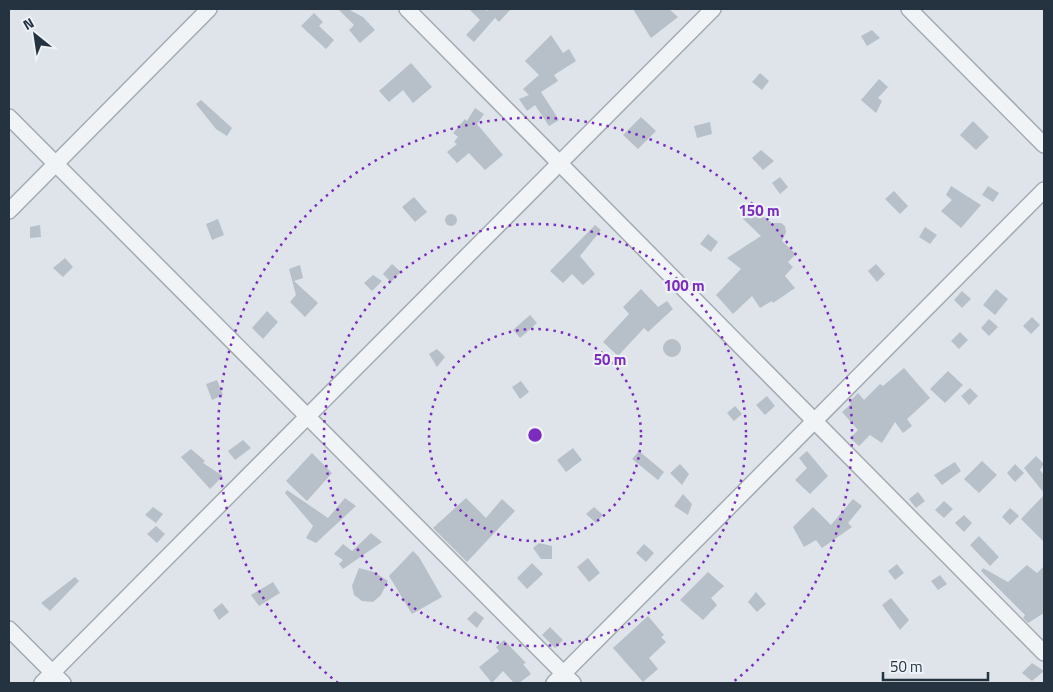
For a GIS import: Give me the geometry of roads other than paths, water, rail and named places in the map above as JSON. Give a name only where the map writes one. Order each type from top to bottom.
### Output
[{"type":"street","points":[[9,211],[209,9]]},
{"type":"street","points":[[407,9],[1044,653]]},
{"type":"street","points":[[9,629],[52,680],[307,417],[713,9]]},
{"type":"street","points":[[910,9],[1044,145]]},
{"type":"street","points":[[9,117],[307,417],[563,680],[815,421],[1044,190]]}]
